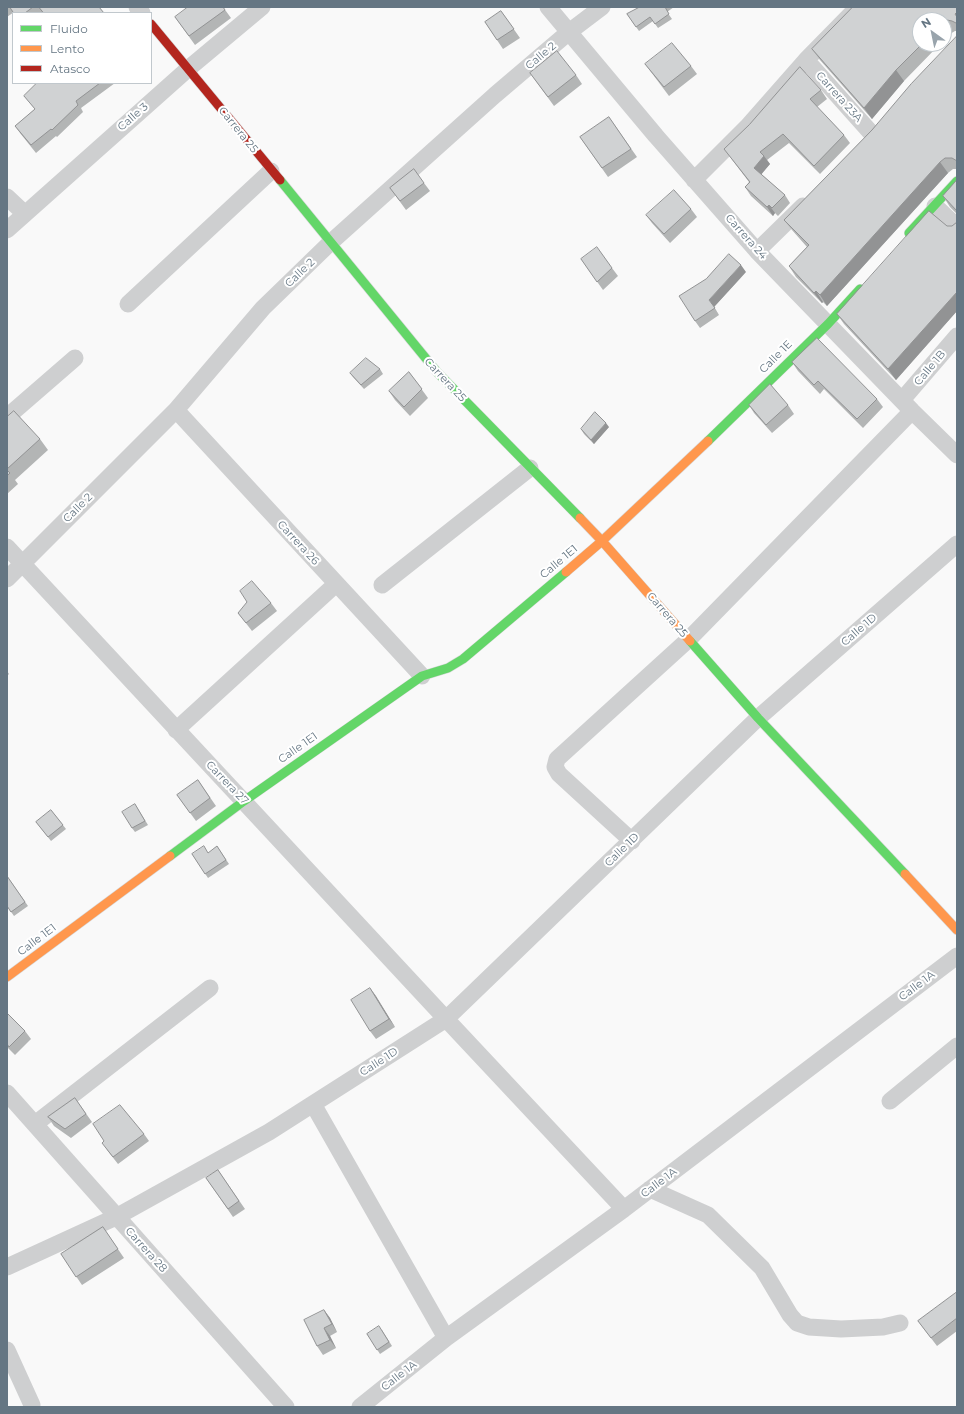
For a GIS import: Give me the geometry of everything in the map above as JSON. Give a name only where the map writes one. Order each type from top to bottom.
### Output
[{"type":"street","name":"Calle 3","points":[[7,230],[24,213],[189,68],[262,7]]},
{"type":"street","name":"Carrera 24","points":[[548,7],[656,136],[757,250],[907,406],[957,455]]},
{"type":"street","name":"Calle 2","points":[[23,564],[176,410],[263,308],[330,243],[495,95],[569,32],[602,7]]},
{"type":"street","points":[[694,180],[747,127],[806,60],[858,7]]},
{"type":"street","name":"Carrera 25","points":[[152,25],[189,68],[271,171],[437,372],[602,541],[758,718],[957,930]]},
{"type":"street","name":"Carrera 23A","points":[[806,60],[872,134]]},
{"type":"street","points":[[128,304],[271,171]]},
{"type":"street","points":[[903,241],[957,181]]},
{"type":"street","points":[[757,250],[813,195]]},
{"type":"street","points":[[7,197],[24,213]]},
{"type":"street","points":[[935,206],[957,227]]},
{"type":"street","name":"Calle 1E","points":[[602,541],[732,418],[828,324],[865,282]]},
{"type":"street","name":"Calle 1B","points":[[632,840],[559,774],[555,767],[557,759],[689,639],[907,406],[957,336]]},
{"type":"street","points":[[7,417],[75,358]]},
{"type":"street","name":"Carrera 26","points":[[176,410],[422,676]]},
{"type":"street","points":[[382,585],[530,468]]},
{"type":"street","name":"Calle 1E1","points":[[7,977],[244,800],[422,676],[448,668],[463,659],[602,541]]},
{"type":"street","name":"Calle 1D","points":[[7,1267],[116,1217],[269,1132],[446,1019],[758,718],[957,544]]},
{"type":"street","name":"Carrera 27","points":[[7,547],[624,1209]]},
{"type":"street","points":[[7,578],[23,564]]},
{"type":"street","points":[[176,730],[336,584]]},
{"type":"street","name":"Calle 1A","points":[[360,1407],[446,1338],[624,1209],[957,956]]},
{"type":"street","points":[[35,1124],[210,988]]},
{"type":"street","points":[[890,1101],[957,1046]]},
{"type":"street","name":"Carrera 28","points":[[7,1093],[286,1407]]},
{"type":"street","points":[[313,1104],[446,1338]]},
{"type":"street","points":[[650,1189],[708,1215],[762,1268],[796,1323],[809,1327],[841,1329],[883,1327],[900,1323]]},
{"type":"street","points":[[7,1350],[32,1405]]},
{"type":"building","points":[[10,7],[33,7],[26,12],[13,12]]},
{"type":"building","points":[[39,7],[99,7],[103,12],[43,12]]},
{"type":"building","points":[[188,7],[223,7],[225,10],[189,36],[175,17]]},
{"type":"building","points":[[640,7],[665,7],[669,14],[655,24],[650,17],[636,27],[627,14]]},
{"type":"building","points":[[853,7],[957,7],[957,12],[955,14],[957,17],[957,24],[952,21],[952,12],[912,12],[912,52],[914,52],[896,70],[864,108],[812,49]]},
{"type":"building","points":[[501,11],[514,29],[497,40],[485,22]]},
{"type":"building","points":[[957,36],[957,161],[952,158],[945,158],[940,162],[820,295],[816,291],[814,293],[789,266],[809,245],[784,220],[872,130],[911,84],[942,52],[952,52],[952,41]]},
{"type":"building","points":[[672,43],[691,66],[664,87],[645,64]]},
{"type":"building","points":[[557,51],[576,75],[548,97],[530,73]]},
{"type":"building","points":[[800,67],[821,90],[810,99],[844,135],[814,166],[783,134],[760,152],[764,156],[754,168],[785,195],[772,208],[769,205],[767,207],[745,187],[750,182],[724,149],[749,125]]},
{"type":"building","points":[[36,84],[99,84],[76,101],[78,105],[52,130],[51,129],[31,145],[15,126],[35,109],[24,96]]},
{"type":"building","points":[[609,117],[631,149],[602,168],[580,137]]},
{"type":"building","points":[[414,169],[424,183],[400,201],[390,188]]},
{"type":"building","points":[[957,180],[957,211],[943,196]]},
{"type":"building","points":[[674,190],[691,209],[664,234],[646,215]]},
{"type":"building","points":[[929,211],[947,226],[952,226],[957,222],[957,292],[888,369],[837,314]]},
{"type":"building","points":[[597,247],[612,268],[597,282],[581,259]]},
{"type":"building","points":[[729,254],[741,265],[709,300],[715,308],[695,321],[679,296],[706,279]]},
{"type":"building","points":[[817,338],[877,399],[857,419],[818,381],[814,385],[792,362]]},
{"type":"building","points":[[366,358],[380,369],[361,385],[350,373]]},
{"type":"building","points":[[409,372],[422,389],[404,407],[389,391]]},
{"type":"building","points":[[770,384],[788,405],[766,425],[749,405]]},
{"type":"building","points":[[14,411],[40,439],[7,469],[7,417]]},
{"type":"building","points":[[595,412],[606,423],[591,440],[581,429]]},
{"type":"building","points":[[252,581],[271,603],[246,623],[238,613],[247,602],[240,591]]},
{"type":"building","points":[[198,780],[210,798],[190,813],[177,795]]},
{"type":"building","points":[[135,804],[145,821],[132,828],[122,812]]},
{"type":"building","points":[[51,810],[63,825],[48,837],[36,822]]},
{"type":"building","points":[[204,846],[208,853],[217,846],[226,860],[205,874],[192,854]]},
{"type":"building","points":[[7,876],[25,902],[11,912],[7,906]]},
{"type":"building","points":[[370,988],[389,1019],[370,1031],[351,1000]]},
{"type":"building","points":[[7,1013],[25,1031],[9,1047],[7,1044]]},
{"type":"building","points":[[75,1098],[86,1114],[65,1129],[48,1117]]},
{"type":"building","points":[[120,1105],[144,1134],[113,1157],[102,1143],[104,1141],[93,1124]]},
{"type":"building","points":[[218,1170],[239,1201],[228,1209],[206,1178]]},
{"type":"building","points":[[103,1227],[118,1249],[76,1277],[61,1254]]},
{"type":"building","points":[[957,1292],[957,1318],[931,1338],[918,1321]]},
{"type":"building","points":[[324,1310],[332,1324],[324,1328],[330,1340],[317,1346],[304,1320]]},
{"type":"building","points":[[379,1326],[389,1342],[377,1350],[367,1334]]},
{"type":"traffic: fast","points":[[280,180],[437,372],[580,518]]},
{"type":"traffic: fast","points":[[909,233],[957,181]]},
{"type":"traffic: fast","points":[[708,441],[828,324],[860,289]]},
{"type":"traffic: fast","points":[[170,856],[244,801],[422,676],[448,668],[463,659],[566,572]]},
{"type":"traffic: fast","points":[[690,641],[758,718],[905,874]]},
{"type":"traffic: slow","points":[[566,572],[602,541],[708,441]]},
{"type":"traffic: slow","points":[[580,518],[690,641]]},
{"type":"traffic: slow","points":[[7,977],[170,856]]},
{"type":"traffic: slow","points":[[905,874],[957,930]]},
{"type":"traffic: jam","points":[[152,25],[280,180]]}]
